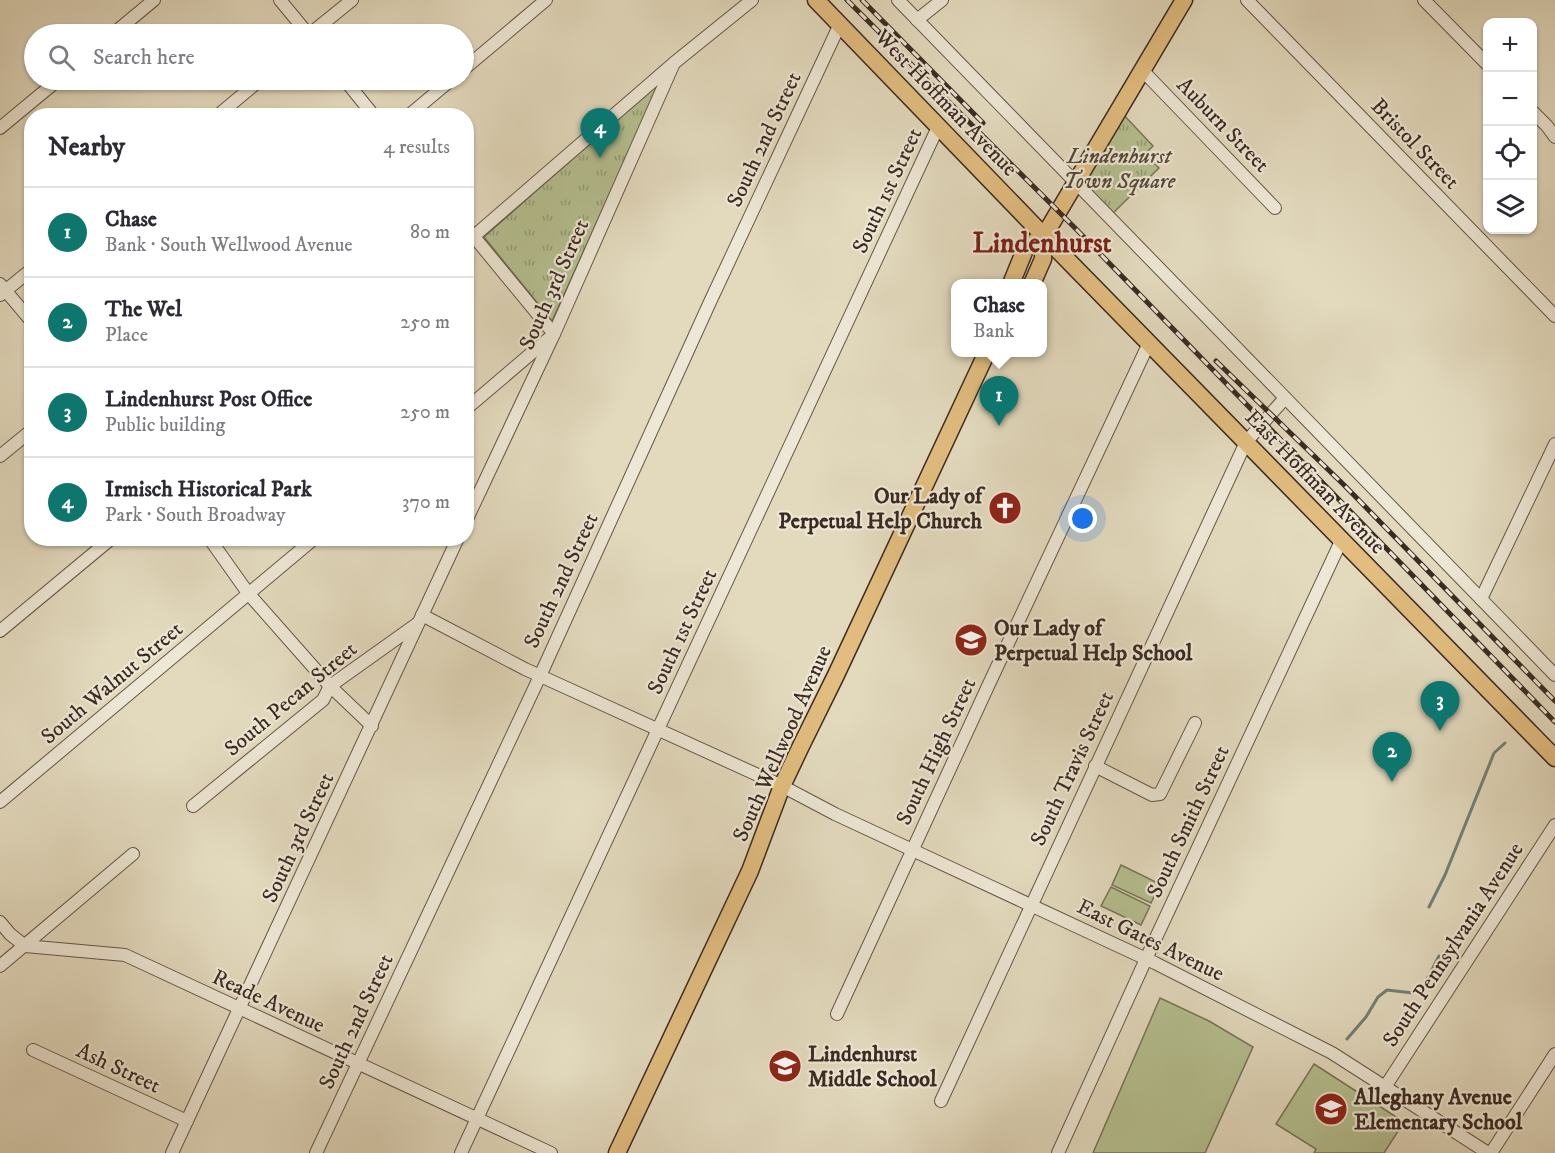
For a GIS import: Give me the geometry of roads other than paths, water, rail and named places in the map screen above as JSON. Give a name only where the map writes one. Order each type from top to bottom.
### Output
[{"type":"main road","name":"West Hoffman Avenue","points":[[816,0],[1044,236]]},
{"type":"main road","points":[[1034,279],[1043,260],[1044,236],[1059,208],[1184,0]]},
{"type":"main road","points":[[1013,279],[1026,247],[1044,236]]},
{"type":"main road","name":"East Hoffman Avenue","points":[[1044,236],[1555,758]]},
{"type":"main road","name":"South Wellwood Avenue","points":[[617,1153],[750,871],[782,786],[985,357]]},
{"type":"street","points":[[125,24],[154,0]]},
{"type":"street","points":[[280,0],[300,24]]},
{"type":"street","points":[[322,24],[352,0]]},
{"type":"street","points":[[474,61],[546,0]]},
{"type":"street","points":[[474,231],[752,0]]},
{"type":"street","name":"West Hoffman Avenue","points":[[898,0],[1076,183]]},
{"type":"street","points":[[917,20],[942,0]]},
{"type":"street","name":"Bristol Street","points":[[1247,0],[1555,316]]},
{"type":"street","points":[[1424,0],[1483,60]]},
{"type":"street","name":"South 2nd Street","points":[[316,1153],[540,676],[710,302],[840,24]]},
{"type":"street","name":"South 3rd Street","points":[[474,504],[554,334],[674,63]]},
{"type":"street","name":"Auburn Street","points":[[1143,71],[1275,208]]},
{"type":"street","points":[[24,108],[46,90]]},
{"type":"street","points":[[227,108],[249,90]]},
{"type":"street","points":[[353,90],[368,108]]},
{"type":"street","points":[[418,108],[439,90]]},
{"type":"street","points":[[0,128],[24,108]]},
{"type":"street","points":[[1537,115],[1552,132]]},
{"type":"street","name":"South 1st Street","points":[[462,1153],[938,127]]},
{"type":"street","name":"East Hoffman Avenue","points":[[1076,183],[1555,675]]},
{"type":"street","points":[[474,241],[554,334],[474,402]]},
{"type":"street","points":[[24,275],[2,290],[24,313]]},
{"type":"street","name":"South High Street","points":[[837,1014],[1149,343]]},
{"type":"street","name":"South Travis Street","points":[[941,1101],[1246,442],[1285,398]]},
{"type":"street","points":[[0,456],[24,436]]},
{"type":"street","points":[[1481,599],[1555,444]]},
{"type":"street","name":"South Smith Street","points":[[1058,1153],[1342,539]]},
{"type":"street","points":[[0,631],[102,546]]},
{"type":"street","points":[[215,546],[248,593],[330,687],[372,726]]},
{"type":"street","name":"South Walnut Street","points":[[0,802],[248,593],[260,587],[306,546]]},
{"type":"street","name":"South 3rd Street","points":[[172,1153],[454,546]]},
{"type":"street","name":"East Gates Avenue","points":[[419,620],[782,786],[1146,959],[1332,1053],[1490,1153]]},
{"type":"street","name":"South Pecan Street","points":[[192,806],[323,700],[330,687],[419,620]]},
{"type":"street","points":[[1095,766],[1156,795],[1163,791],[1195,723]]},
{"type":"street","name":"South Pennsylvania Avenue","points":[[1385,1087],[1555,825]]},
{"type":"street","points":[[0,966],[133,854]]},
{"type":"street","points":[[0,922],[25,946]]},
{"type":"street","name":"Reade Avenue","points":[[25,946],[125,955],[551,1153]]},
{"type":"street","name":"Ash Street","points":[[33,1050],[187,1121]]},
{"type":"street","points":[[1490,1153],[1555,1054]]},
{"type":"waterway","points":[[1429,907],[1445,875],[1494,753],[1505,743]]},
{"type":"waterway","points":[[1347,1039],[1366,1017],[1378,997],[1387,990],[1413,993],[1421,991],[1439,956]]},
{"type":"railway","points":[[847,0],[1077,230],[1555,722]]},
{"type":"railway","points":[[862,0],[983,123]]},
{"type":"railway","points":[[1216,361],[1344,485],[1555,701]]},
{"type":"place","name":"Irmisch Historical Park","points":[[600,158]]},
{"type":"place","name":"Chase","points":[[999,426]]},
{"type":"place","name":"Our Lady of Perpetual Help Church","points":[[1005,508]]},
{"type":"place","name":"Our Lady of Perpetual Help School","points":[[971,640]]},
{"type":"place","name":"Lindenhurst Post Office","points":[[1440,731]]},
{"type":"place","name":"The Wel","points":[[1392,782]]},
{"type":"place","name":"Lindenhurst Middle School","points":[[785,1066]]},
{"type":"place","name":"Alleghany Avenue Elementary School","points":[[1331,1109]]},
{"type":"district","name":"Lindenhurst","points":[[1042,242]]},
{"type":"park label","name":"Lindenhurst Town Square","points":[[1119,168]]}]
